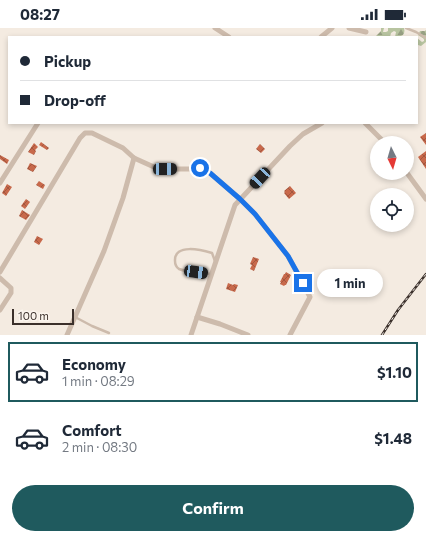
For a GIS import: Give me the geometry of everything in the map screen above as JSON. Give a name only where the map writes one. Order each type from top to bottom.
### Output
[{"type":"street","points":[[215,28],[227,36]]},
{"type":"street","points":[[322,36],[332,28]]},
{"type":"street","points":[[349,28],[366,32]]},
{"type":"street","points":[[0,183],[37,124]]},
{"type":"street","points":[[191,335],[235,205],[290,146],[303,134],[320,124]]},
{"type":"street","points":[[365,124],[378,136]]},
{"type":"street","points":[[0,272],[80,138],[85,133],[92,133],[123,148],[134,158],[154,167],[165,169],[200,168],[210,173],[255,214],[288,256],[310,297],[290,335]]},
{"type":"street","points":[[67,335],[106,245],[124,198],[134,158]]},
{"type":"street","points":[[412,180],[426,199]]},
{"type":"street","points":[[0,278],[11,288],[11,293],[0,310]]},
{"type":"street","points":[[197,317],[248,335]]},
{"type":"lane","points":[[406,28],[426,38]]},
{"type":"lane","points":[[212,274],[181,270],[176,267],[175,256],[178,252],[187,249],[209,252],[212,253],[215,263]]},
{"type":"lane","points":[[75,317],[108,333]]},
{"type":"green space","points":[[381,28],[384,28],[383,32],[386,32],[388,31],[388,28],[404,28],[404,32],[401,36],[395,36],[396,32],[394,31],[390,36],[376,36],[381,31]]},
{"type":"green space","points":[[426,30],[426,42],[421,46],[418,45],[418,39],[422,42],[424,41],[423,38],[418,35],[420,31]]},
{"type":"building","points":[[426,133],[426,145],[420,137]]},
{"type":"building","points":[[41,142],[49,148],[47,150],[39,145]]},
{"type":"building","points":[[34,143],[38,147],[35,150],[34,155],[28,152]]},
{"type":"building","points":[[260,144],[265,149],[261,153],[256,149]]},
{"type":"building","points":[[426,151],[426,169],[418,157]]},
{"type":"building","points":[[0,155],[9,160],[7,164],[0,159]]},
{"type":"building","points":[[30,163],[37,166],[33,172],[27,169]]},
{"type":"building","points":[[39,181],[45,185],[43,189],[36,185]]},
{"type":"building","points":[[7,184],[12,187],[6,196],[2,193]]},
{"type":"building","points":[[290,186],[296,193],[289,199],[284,191]]},
{"type":"building","points":[[26,199],[30,202],[25,209],[21,206]]},
{"type":"building","points":[[22,210],[30,215],[26,220],[19,216]]},
{"type":"building","points":[[37,236],[43,239],[39,245],[34,242]]},
{"type":"building","points":[[253,257],[259,259],[254,271],[250,269],[252,265],[250,264]]},
{"type":"building","points":[[286,272],[291,275],[284,286],[280,284],[280,282]]},
{"type":"building","points":[[228,283],[238,285],[235,292],[226,289]]},
{"type":"railway","points":[[382,335],[398,310],[426,274]]},
{"type":"route","points":[[200,168],[210,173],[255,214],[288,256],[303,283]]}]
